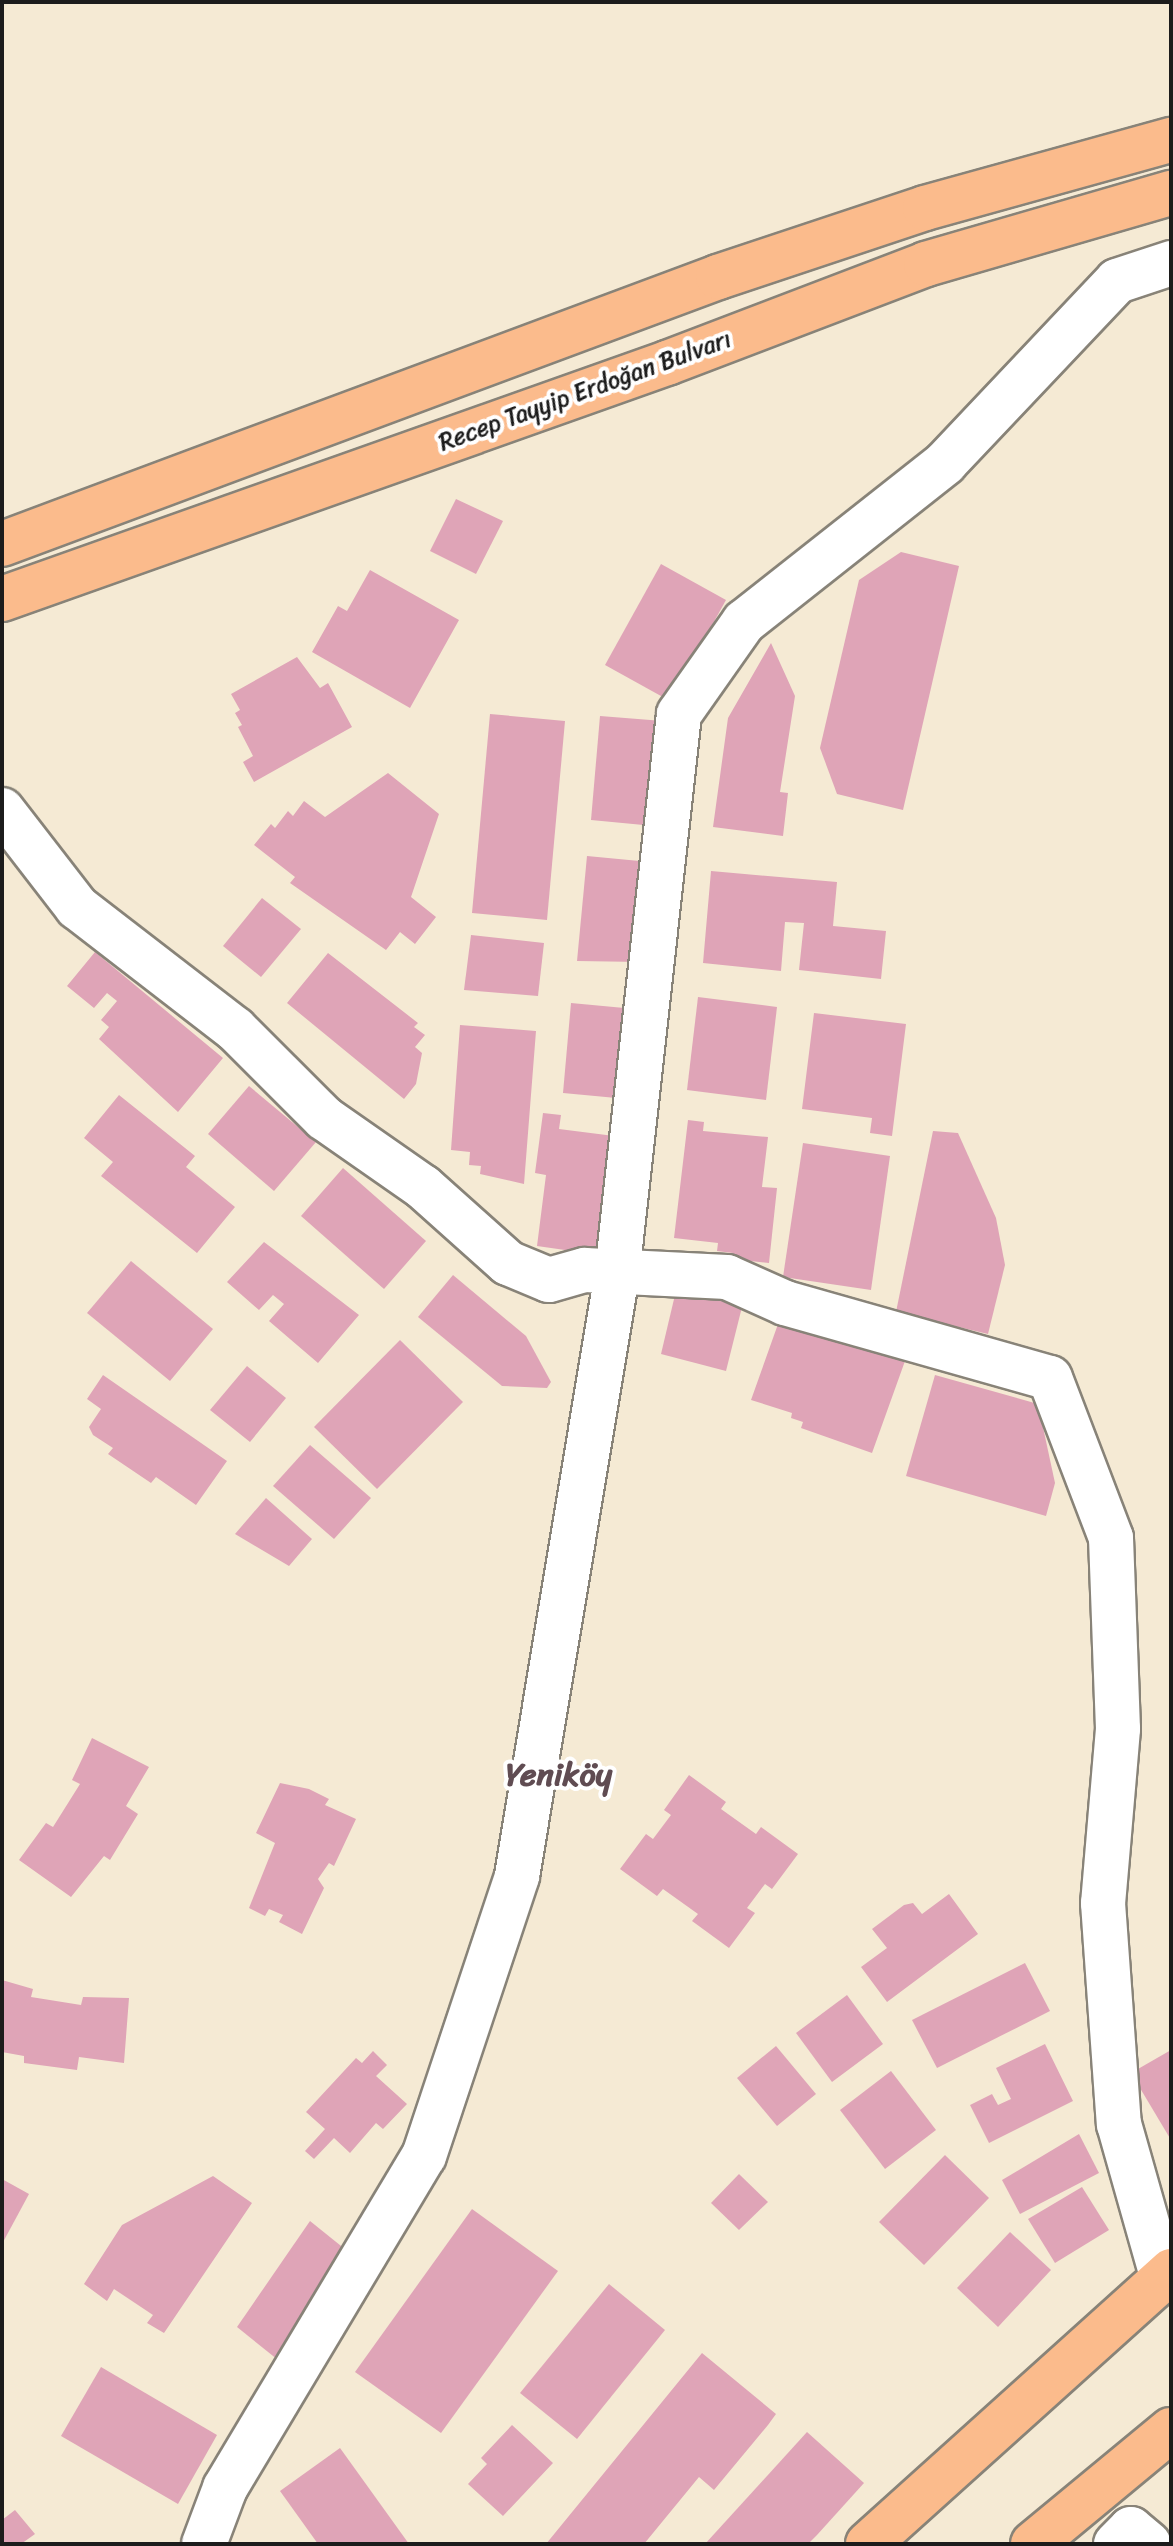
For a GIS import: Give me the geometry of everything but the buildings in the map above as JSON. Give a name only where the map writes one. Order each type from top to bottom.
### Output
[{"type":"main road","points":[[2,544],[718,277],[925,208],[1171,140]]},
{"type":"main road","name":"Recep Tayyip Erdoğan Bulvarı","points":[[2,599],[667,363],[926,264],[1171,193]]},
{"type":"main road","points":[[868,2544],[1166,2273]]},
{"type":"main road","points":[[1033,2544],[1171,2430]]},
{"type":"street","points":[[204,2544],[225,2488],[424,2156],[517,1876],[617,1274],[679,714],[744,622],[945,463],[1117,281],[1171,263]]},
{"type":"street","points":[[2,810],[77,907],[235,1029],[324,1118],[423,1187],[508,1263],[549,1280],[585,1270],[617,1274],[727,1277],[785,1303],[1050,1378],[1111,1538],[1118,1729],[1103,1903],[1119,2124],[1166,2273]]},
{"type":"street","points":[[1116,2544],[1131,2529],[1149,2544]]},
{"type":"district","name":"Yeniköy","points":[[559,1775]]}]
